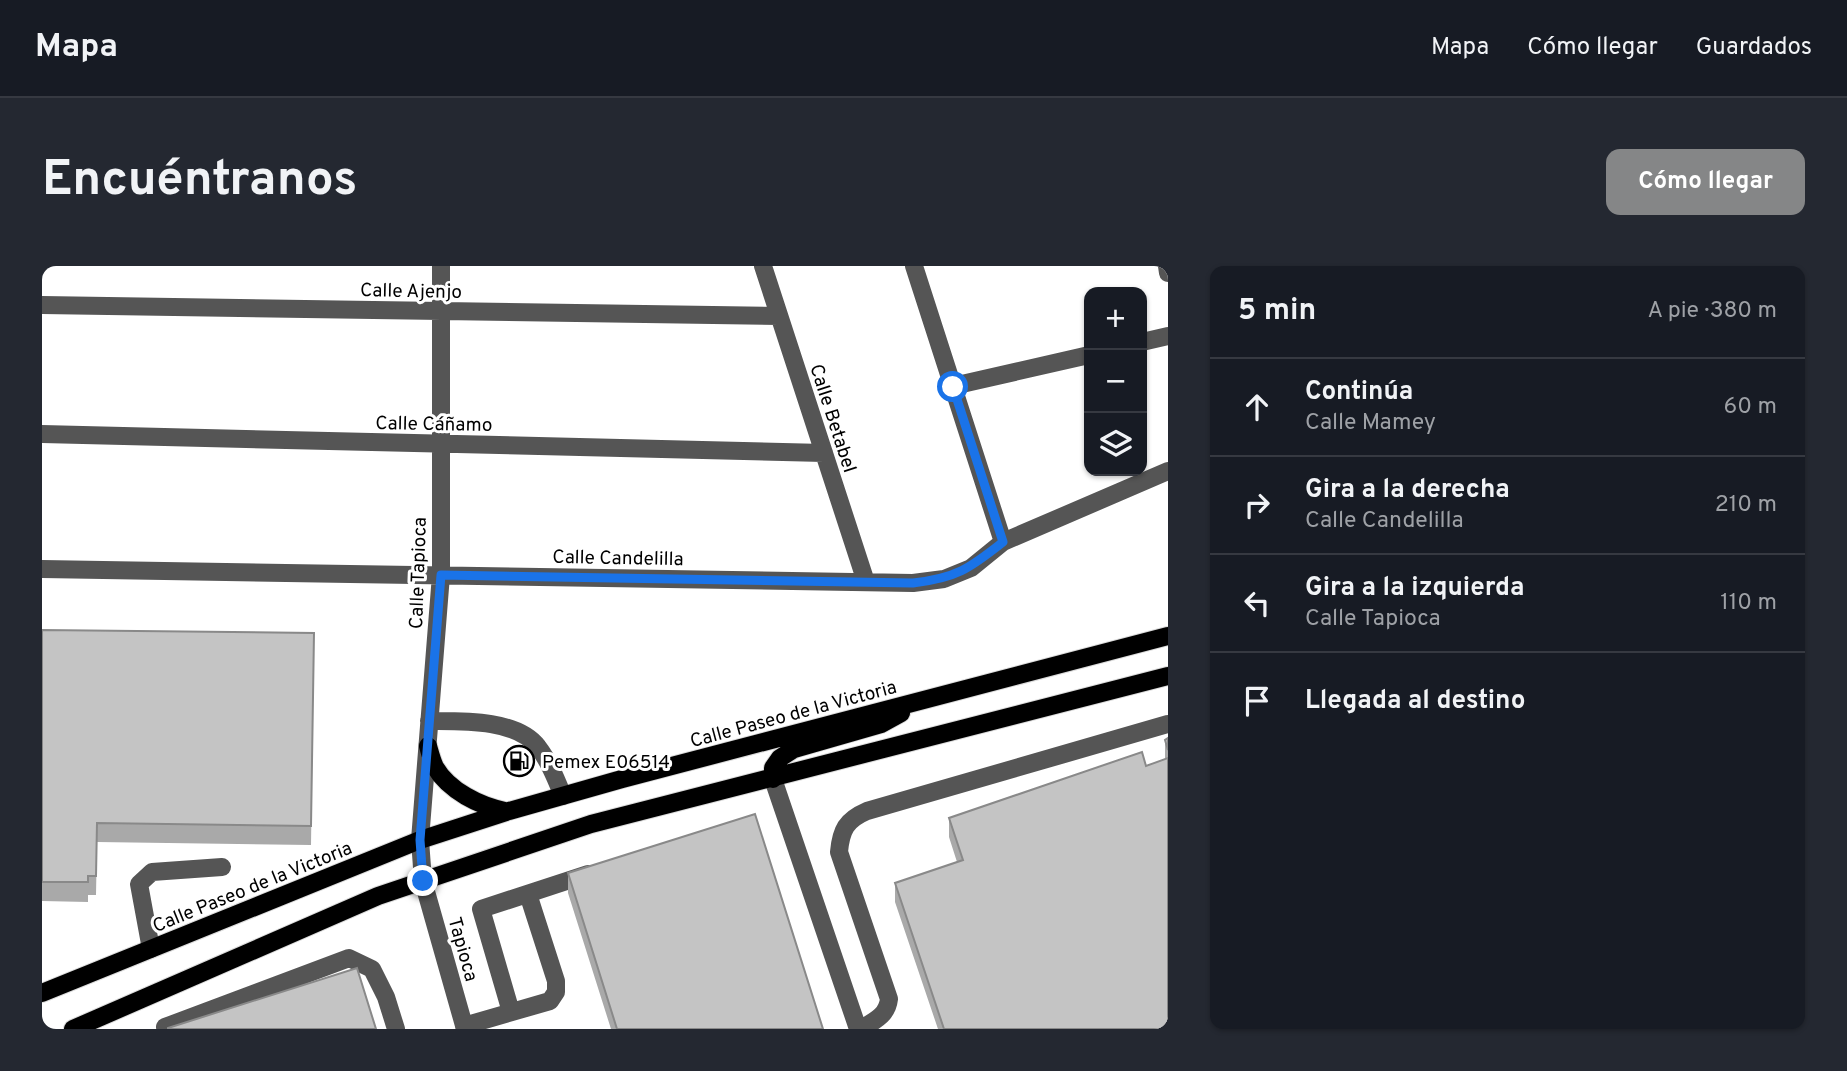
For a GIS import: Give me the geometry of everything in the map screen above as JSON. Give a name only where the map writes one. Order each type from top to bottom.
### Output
[{"type":"main road","name":"Calle Paseo de la Victoria","points":[[42,993],[420,840],[509,811],[1168,636]]},
{"type":"main road","points":[[73,1029],[378,896],[591,824],[1168,676]]},
{"type":"main road","points":[[773,779],[772,768],[779,758],[794,749],[881,724],[915,703]]},
{"type":"main road","points":[[428,746],[435,767],[447,781],[486,807],[509,811]]},
{"type":"street","name":"Calle Tapioca","points":[[423,881],[420,840],[441,575],[442,266]]},
{"type":"street","name":"Calle Betabel","points":[[763,266],[866,582]]},
{"type":"street","points":[[914,266],[1003,542]]},
{"type":"street","points":[[1167,266],[1168,273]]},
{"type":"street","name":"Calle Ajenjo","points":[[42,305],[779,316]]},
{"type":"street","points":[[1147,341],[1168,336]]},
{"type":"street","points":[[953,387],[1084,356]]},
{"type":"street","name":"Calle Cáñamo","points":[[42,434],[824,453]]},
{"type":"street","name":"Calle Candelilla","points":[[42,569],[913,583],[944,579],[971,568],[1003,542],[1168,471]]},
{"type":"street","points":[[429,721],[486,723],[520,731],[537,745],[563,796]]},
{"type":"street","points":[[773,779],[859,1029],[881,1017],[888,1009],[889,999],[839,852],[841,834],[854,816],[1168,724]]},
{"type":"street","points":[[150,949],[139,884],[145,876],[152,872],[222,867]]},
{"type":"street","points":[[511,1012],[481,909],[602,869]]},
{"type":"street","name":"Tapioca","points":[[423,881],[464,1027]]},
{"type":"street","points":[[464,1027],[550,1001],[556,992],[556,981],[528,894]]},
{"type":"street","points":[[165,1027],[349,958],[372,969],[386,997],[396,1029]]},
{"type":"building","points":[[42,630],[314,633],[311,826],[97,823],[96,876],[88,876],[88,882],[42,882]]},
{"type":"building","points":[[1142,752],[1146,766],[1168,758],[1168,1029],[944,1029],[895,883],[963,860],[949,818]]},
{"type":"building","points":[[755,814],[823,1029],[617,1029],[568,873]]},
{"type":"building","points":[[357,968],[376,1029],[168,1029],[168,1028]]},
{"type":"place","name":"Pemex E06514","points":[[519,761]]},
{"type":"route","points":[[423,881],[420,840],[441,575],[913,583],[944,579],[971,568],[1003,542],[953,387]]}]
